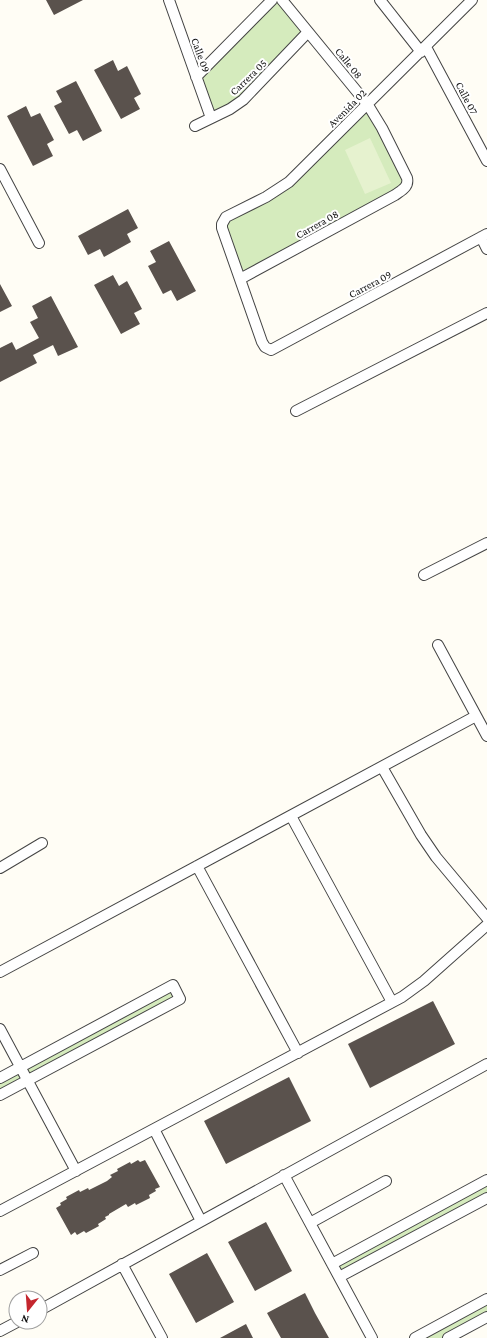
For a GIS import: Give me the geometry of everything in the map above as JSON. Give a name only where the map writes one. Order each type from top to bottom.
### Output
[{"type":"street","name":"Calle 09","points":[[169,0],[212,118]]},
{"type":"street","points":[[196,77],[272,0]]},
{"type":"street","name":"Calle 08","points":[[282,0],[368,105],[382,128],[407,178],[408,182],[405,188]]},
{"type":"street","name":"Calle 07","points":[[380,0],[423,49],[487,161]]},
{"type":"street","name":"Avenida 02","points":[[240,279],[222,228],[222,224],[226,217],[266,197],[289,182],[472,0]]},
{"type":"street","name":"Carrera 05","points":[[195,126],[230,109],[243,100],[308,32]]},
{"type":"street","points":[[0,169],[39,243]]},
{"type":"street","name":"Carrera 08","points":[[240,279],[405,188]]},
{"type":"street","points":[[484,236],[487,249]]},
{"type":"street","name":"Carrera 09","points":[[240,279],[264,347],[267,349],[274,349],[484,236]]},
{"type":"street","points":[[296,411],[487,313]]},
{"type":"street","points":[[424,575],[487,544]]},
{"type":"street","points":[[438,645],[487,736]]},
{"type":"street","points":[[0,972],[476,716]]},
{"type":"street","points":[[382,767],[436,857],[487,918]]},
{"type":"street","points":[[291,816],[392,1002]]},
{"type":"street","points":[[0,868],[42,843]]},
{"type":"street","points":[[197,866],[298,1053]]},
{"type":"street","points":[[0,1212],[402,997],[424,981],[487,924]]},
{"type":"street","points":[[0,1078],[173,985],[180,999],[0,1095]]},
{"type":"street","points":[[0,1029],[76,1171]]},
{"type":"street","points":[[48,1306],[284,1174],[487,1064]]},
{"type":"street","points":[[154,1130],[201,1221]]},
{"type":"street","points":[[284,1174],[372,1338]]},
{"type":"street","points":[[332,1264],[487,1180]]},
{"type":"street","points":[[310,1223],[386,1181]]},
{"type":"street","points":[[339,1277],[487,1198]]},
{"type":"street","points":[[0,1270],[33,1253]]},
{"type":"street","points":[[122,1264],[162,1338]]},
{"type":"street","points":[[415,1338],[487,1300]]},
{"type":"street","points":[[448,1338],[487,1317]]},
{"type":"green space","points":[[272,0],[282,0],[308,32],[255,88],[211,118],[196,77]]},
{"type":"green space","points":[[368,105],[408,182],[240,279],[222,224],[266,197]]},
{"type":"green space","points":[[370,138],[391,183],[365,194],[345,150]]},
{"type":"green space","points":[[173,985],[180,999],[0,1095],[0,1078]]},
{"type":"green space","points":[[487,1180],[487,1198],[339,1277],[332,1264]]},
{"type":"green space","points":[[487,1299],[487,1317],[448,1338],[415,1338]]},
{"type":"building","points":[[46,0],[83,0],[54,15]]},
{"type":"building","points":[[113,60],[118,71],[127,66],[141,94],[134,98],[140,109],[121,119],[94,70]]},
{"type":"building","points":[[76,81],[102,131],[83,141],[77,130],[69,134],[54,106],[62,102],[56,91]]},
{"type":"building","points":[[26,106],[31,117],[40,113],[54,140],[47,144],[53,156],[33,166],[7,116]]},
{"type":"building","points":[[128,209],[138,228],[127,234],[131,242],[104,257],[100,249],[88,255],[78,236]]},
{"type":"building","points":[[169,241],[196,291],[177,301],[171,290],[163,294],[148,266],[156,262],[150,251]]},
{"type":"building","points":[[113,275],[119,286],[127,281],[142,309],[134,313],[140,324],[121,334],[94,285]]},
{"type":"building","points":[[0,284],[12,306],[0,312]]},
{"type":"building","points":[[51,296],[78,347],[58,356],[53,345],[33,355],[37,363],[0,382],[0,348],[12,342],[16,350],[39,338],[30,322],[38,318],[32,306]]},
{"type":"building","points":[[433,1001],[455,1044],[370,1088],[348,1044]]},
{"type":"building","points":[[289,1077],[311,1121],[226,1164],[204,1121]]},
{"type":"building","points":[[138,1160],[140,1162],[145,1160],[160,1187],[155,1189],[156,1191],[149,1195],[150,1198],[128,1207],[126,1204],[109,1214],[105,1217],[106,1219],[98,1224],[99,1226],[86,1233],[84,1231],[77,1235],[75,1232],[71,1235],[56,1208],[61,1205],[60,1203],[67,1199],[66,1197],[79,1190],[80,1192],[88,1188],[89,1190],[107,1181],[112,1177],[110,1175],[118,1171],[117,1169],[130,1162],[131,1164]]},
{"type":"building","points":[[266,1222],[292,1271],[255,1291],[228,1242]]},
{"type":"building","points":[[207,1253],[234,1302],[196,1323],[169,1274]]},
{"type":"building","points":[[305,1293],[329,1338],[281,1338],[267,1313]]},
{"type":"building","points":[[246,1324],[253,1338],[220,1338]]}]
